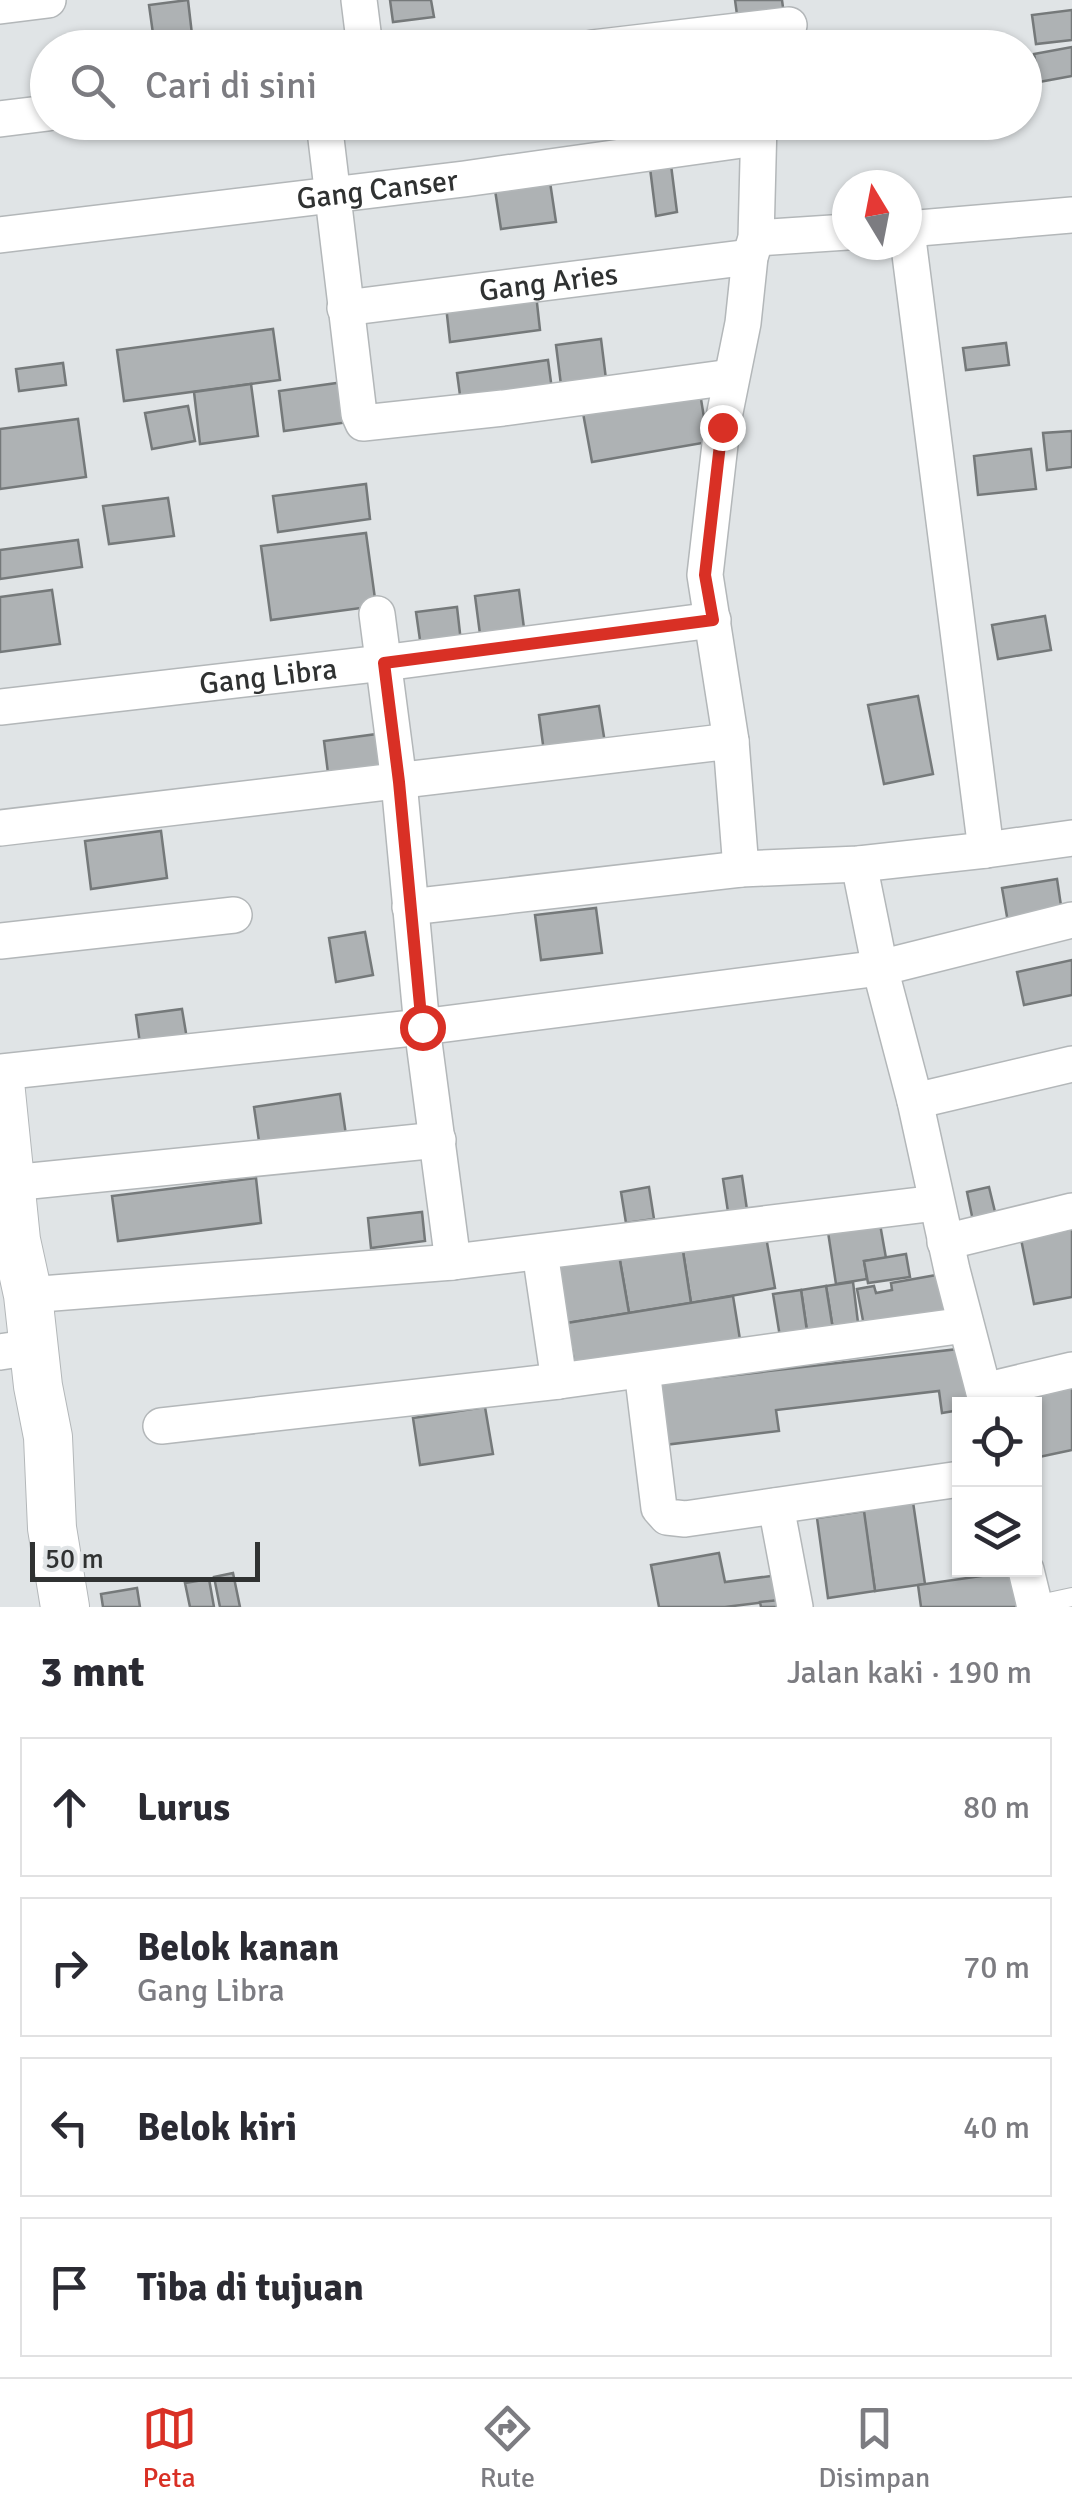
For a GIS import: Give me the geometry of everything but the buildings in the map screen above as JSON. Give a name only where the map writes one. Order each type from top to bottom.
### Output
[{"type":"main road","points":[[0,1082],[24,1327],[48,1437],[52,1528],[65,1607]]},
{"type":"street","points":[[0,6],[48,0]]},
{"type":"street","points":[[359,0],[363,30]]},
{"type":"street","points":[[741,30],[791,24]]},
{"type":"street","points":[[0,119],[30,115]]},
{"type":"street","points":[[326,140],[363,423],[731,377]]},
{"type":"street","name":"Gang Canser","points":[[0,235],[464,179],[697,140]]},
{"type":"street","points":[[742,869],[731,741],[705,575],[753,247],[757,140]]},
{"type":"street","points":[[922,229],[1072,215]]},
{"type":"street","name":"Gang Aries","points":[[345,308],[832,234]]},
{"type":"street","points":[[911,260],[986,850]]},
{"type":"street","points":[[377,614],[399,782],[422,1027],[453,1262]]},
{"type":"street","name":"Gang Libra","points":[[0,706],[384,663],[713,620]]},
{"type":"street","points":[[0,828],[731,741]]},
{"type":"street","points":[[410,907],[742,869],[859,864],[1072,838]]},
{"type":"street","points":[[859,864],[880,968],[916,1101],[936,1202],[986,1397]]},
{"type":"street","points":[[0,941],[234,914]]},
{"type":"street","points":[[0,1072],[422,1027],[880,968],[1072,920]]},
{"type":"street","points":[[916,1101],[1072,1064]]},
{"type":"street","points":[[11,1182],[438,1140]]},
{"type":"street","points":[[24,1327],[453,1262],[936,1202]]},
{"type":"street","points":[[946,1242],[1072,1210]]},
{"type":"street","points":[[540,1252],[559,1381]]},
{"type":"street","points":[[161,1426],[559,1381],[965,1325]]},
{"type":"street","points":[[642,1370],[659,1508],[667,1517],[685,1519],[952,1480]]},
{"type":"street","points":[[989,1397],[1072,1370]]},
{"type":"street","points":[[776,1506],[795,1607]]},
{"type":"street","points":[[1028,1577],[1035,1606]]},
{"type":"lane","points":[[1035,1606],[1072,1597]]},
{"type":"route","points":[[422,1027],[384,663],[713,620],[705,575],[722,427]]}]
